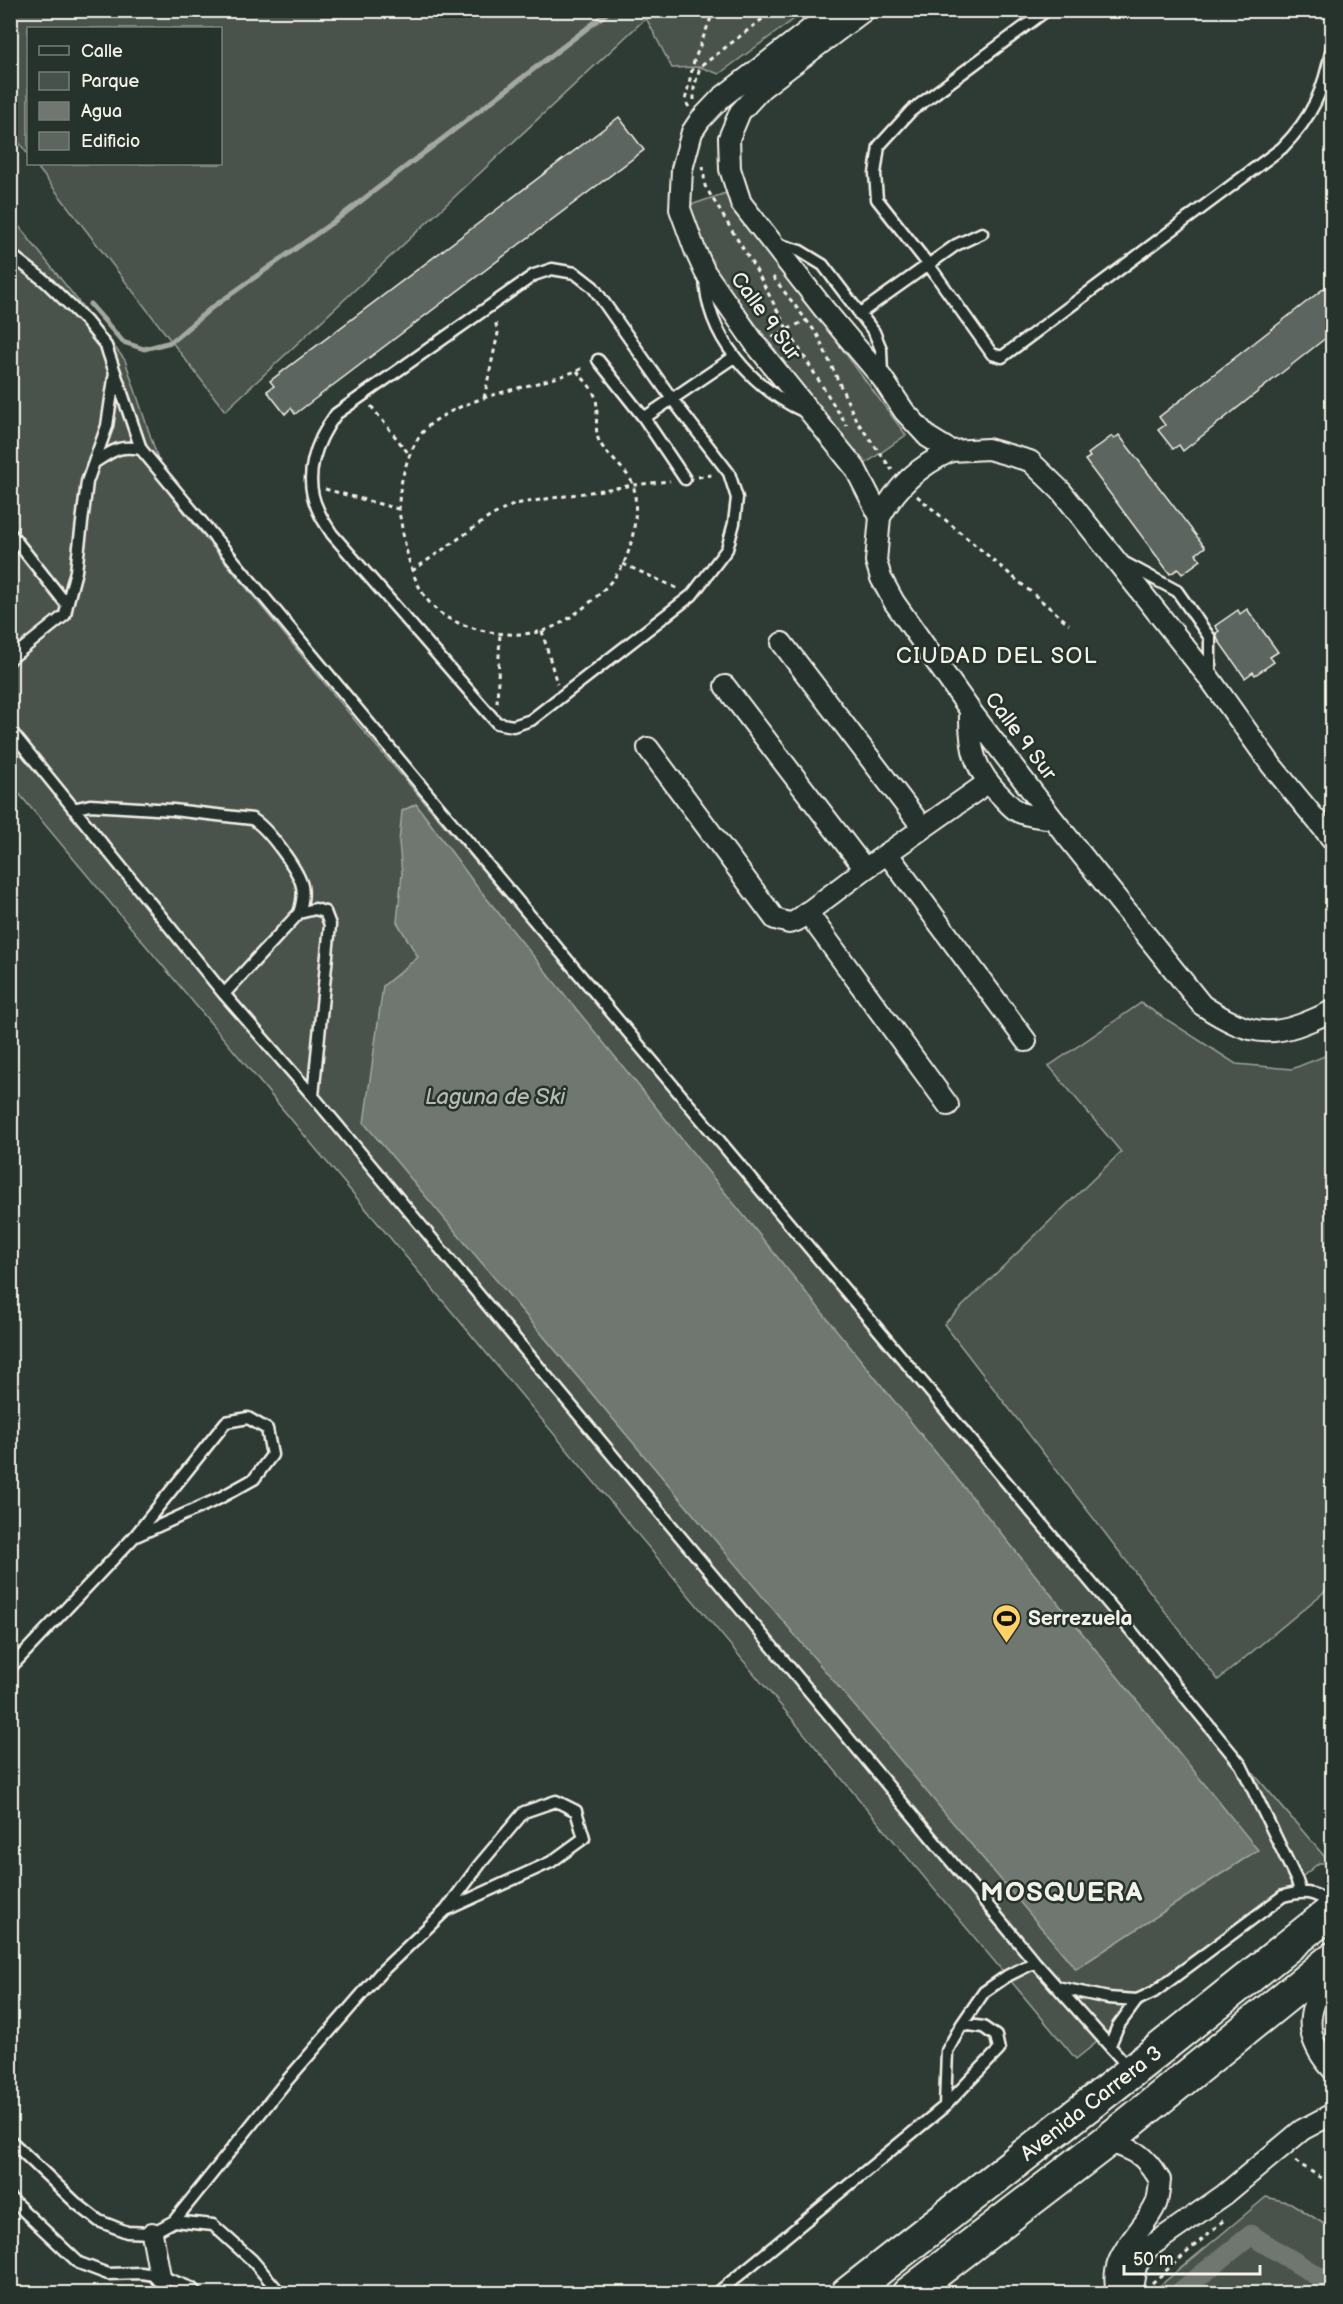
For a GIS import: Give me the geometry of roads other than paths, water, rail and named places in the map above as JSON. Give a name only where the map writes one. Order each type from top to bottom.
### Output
[{"type":"main road","name":"Avenida Carrera 3","points":[[847,2294],[1332,1911]]},
{"type":"main road","name":"Avenida Carrera 3","points":[[908,2294],[1107,2140],[1332,1959]]},
{"type":"street","name":"Calle 9 Sur","points":[[835,10],[721,98],[692,132],[682,169],[680,209],[705,272],[756,345],[855,468],[880,517],[876,561],[880,578],[894,602],[970,710],[1053,819],[1202,1005],[1228,1022],[1267,1033],[1300,1026],[1332,1011]]},
{"type":"street","points":[[865,10],[762,88],[740,112],[729,138],[730,170],[741,203],[824,309],[882,378],[904,411],[928,437],[951,451]]},
{"type":"street","points":[[880,517],[902,484],[932,460],[951,451],[988,449],[1030,461],[1061,491],[1115,557],[1210,679],[1272,766],[1332,839]]},
{"type":"street","points":[[782,643],[922,828]]},
{"type":"street","points":[[725,686],[866,868]]},
{"type":"street","points":[[970,710],[971,749],[987,783],[1016,810],[1053,819]]},
{"type":"street","points":[[648,748],[775,919],[789,923],[987,783]]},
{"type":"street","points":[[887,853],[1026,1041]]},
{"type":"street","points":[[807,912],[948,1105]]},
{"type":"street","points":[[1332,1971],[1318,1991],[1310,2020],[1313,2038],[1321,2058],[1332,2069]]},
{"type":"street","points":[[1139,2291],[1136,2266],[1148,2248],[1224,2195],[1302,2130],[1332,2114]]},
{"type":"street","points":[[1107,2140],[1130,2149],[1148,2160],[1160,2180],[1156,2203],[1122,2254],[1116,2268],[1115,2286],[1118,2294]]},
{"type":"street","points":[[152,2233],[160,2276]]},
{"type":"lane","points":[[1047,10],[911,111],[879,146],[875,174],[877,199],[928,264],[992,354],[1002,357],[1282,148],[1300,129],[1315,106],[1326,80],[1332,47]]},
{"type":"lane","points":[[859,314],[956,245],[982,233]]},
{"type":"lane","points":[[773,243],[800,251],[823,265],[874,332],[880,349],[882,378]]},
{"type":"lane","points":[[10,254],[45,281],[86,321],[106,346],[141,449],[1124,1622],[1241,1765],[1298,1881],[1300,1891]]},
{"type":"lane","points":[[552,269],[575,273],[593,287],[672,399],[729,472],[736,498],[734,523],[727,549],[692,595],[531,720],[513,726],[497,723],[332,534],[316,509],[312,486],[313,458],[321,435],[336,414],[534,275],[552,269]]},
{"type":"lane","points":[[705,272],[705,295],[716,323],[734,357],[759,385],[784,403],[811,415]]},
{"type":"lane","points":[[644,418],[734,357]]},
{"type":"lane","points":[[598,360],[644,418],[685,479]]},
{"type":"lane","points":[[10,659],[65,615],[74,585],[84,518],[84,500],[93,464],[107,426],[115,370]]},
{"type":"lane","points":[[93,464],[112,451],[125,446],[141,449]]},
{"type":"lane","points":[[10,533],[67,605]]},
{"type":"lane","points":[[1115,557],[1177,591],[1210,638],[1210,679]]},
{"type":"lane","points":[[10,730],[225,994],[313,1096],[1035,1962],[1132,2071]]},
{"type":"lane","points":[[73,809],[90,805],[172,810],[252,819],[262,824],[301,883],[303,897],[299,913],[225,994]]},
{"type":"lane","points":[[299,913],[315,909],[325,912],[330,924],[313,1096]]},
{"type":"lane","points":[[10,1668],[134,1538],[226,1422],[248,1418],[267,1430],[272,1455],[254,1479],[218,1499],[134,1538]]},
{"type":"lane","points":[[10,2140],[76,2203],[99,2221],[127,2232],[152,2233],[174,2221],[284,2084],[382,1971],[446,1910],[480,1864],[524,1812],[556,1801],[576,1811],[584,1838],[551,1862],[446,1910]]},
{"type":"lane","points":[[1110,2045],[1118,2026],[1137,2000],[1154,1992],[1283,1896],[1300,1891],[1314,1893],[1332,1903]]},
{"type":"lane","points":[[945,2106],[947,2050],[962,2024],[984,1992],[1007,1976],[1035,1962]]},
{"type":"lane","points":[[1057,1987],[1108,1998],[1137,2000]]},
{"type":"lane","points":[[716,2294],[945,2106],[999,2050],[996,2036],[983,2027],[962,2024]]},
{"type":"lane","points":[[10,2198],[79,2263],[108,2274],[141,2273],[160,2276],[191,2288],[198,2294]]},
{"type":"lane","points":[[174,2221],[213,2225],[252,2260],[281,2294]]},
{"type":"water","name":"Laguna de Ski","points":[[416,804],[475,884],[1258,1850],[1076,1969],[364,1123],[383,986],[418,957],[397,922],[402,874],[399,842],[402,811]]},
{"type":"waterway","points":[[90,304],[123,342],[144,349],[171,342],[210,309],[336,220],[611,10]]},
{"type":"waterway","points":[[1180,2292],[1251,2235],[1332,2285]]},
{"type":"place","name":"Serrezuela","points":[[1007,1644]]},
{"type":"district","name":"CIUDAD DEL SOL","points":[[997,655]]},
{"type":"district","name":"MOSQUERA","points":[[1062,1892]]}]
